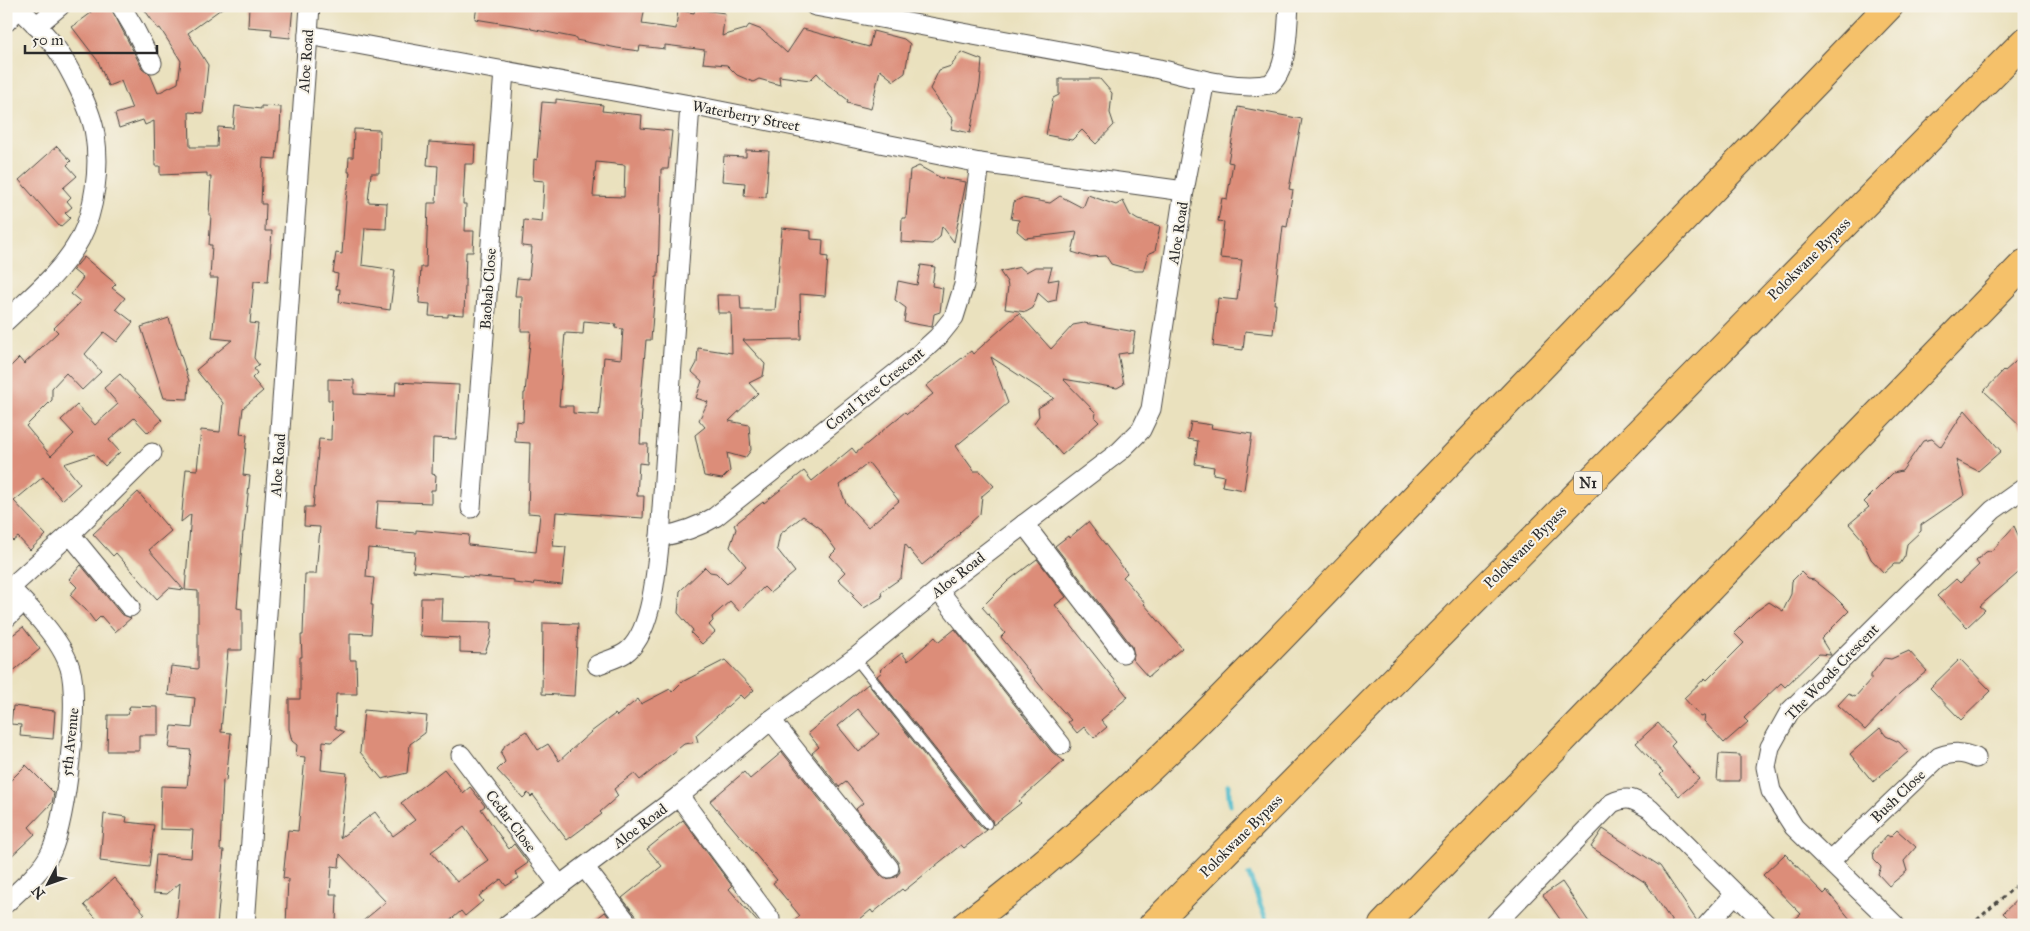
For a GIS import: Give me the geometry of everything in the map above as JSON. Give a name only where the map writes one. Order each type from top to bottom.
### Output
[{"type":"main road","points":[[966,925],[1014,889],[1114,803],[1246,674],[1661,240],[1889,6]]},
{"type":"main road","name":"Polokwane Bypass","points":[[1153,925],[2024,42]]},
{"type":"main road","points":[[1383,925],[2024,264]]},
{"type":"street","points":[[36,26],[60,6]]},
{"type":"street","points":[[121,6],[152,63]]},
{"type":"street","name":"Aloe Road","points":[[245,925],[310,6]]},
{"type":"street","points":[[815,6],[1158,69],[1206,80],[1252,87],[1270,84],[1274,82],[1279,74],[1284,55],[1289,6]]},
{"type":"street","points":[[6,321],[63,265],[80,239],[88,218],[94,191],[95,134],[89,114],[66,63],[55,46],[36,26],[14,12]]},
{"type":"street","name":"Waterberry Street","points":[[308,35],[690,105],[980,163],[1184,191]]},
{"type":"street","name":"Baobab Close","points":[[471,508],[504,71]]},
{"type":"street","name":"Aloe Road","points":[[507,925],[679,796],[771,720],[855,658],[938,590],[1120,451],[1141,430],[1151,409],[1184,191],[1206,80]]},
{"type":"street","points":[[597,665],[626,652],[640,634],[651,606],[660,537],[690,105]]},
{"type":"street","name":"Coral Tree Crescent","points":[[660,537],[698,528],[715,516],[915,358],[938,337],[954,317],[964,285],[980,163]]},
{"type":"street","points":[[8,586],[70,534],[152,453]]},
{"type":"street","name":"The Woods Crescent","points":[[1895,925],[1794,827],[1771,791],[1766,767],[1770,747],[1790,711],[1993,510],[2024,488]]},
{"type":"street","points":[[1024,524],[1123,653]]},
{"type":"street","points":[[70,534],[130,607]]},
{"type":"street","name":"5th Avenue","points":[[6,903],[34,877],[50,852],[60,825],[74,700],[70,668],[56,641],[8,586]]},
{"type":"street","points":[[938,590],[1061,745]]},
{"type":"street","points":[[6,618],[23,602]]},
{"type":"street","points":[[771,720],[889,868]]},
{"type":"street","name":"Bush Close","points":[[1830,861],[1939,757],[1958,753],[1976,758]]},
{"type":"street","name":"Cedar Close","points":[[461,755],[560,886]]},
{"type":"street","points":[[679,796],[770,918]]},
{"type":"street","points":[[1499,923],[1612,803],[1622,798],[1631,799],[1650,809],[1767,925]]},
{"type":"street","points":[[585,868],[630,925]]},
{"type":"street","points":[[1707,925],[1736,894]]},
{"type":"lane","points":[[855,658],[987,824]]},
{"type":"path","points":[[1971,925],[2016,886],[2024,876]]},
{"type":"building","points":[[86,6],[110,6],[142,68],[150,74],[158,93],[178,83],[181,61],[160,28],[158,29],[142,6],[225,6],[188,33],[208,65],[203,113],[189,112],[190,147],[217,147],[218,127],[233,128],[235,106],[261,109],[261,106],[281,107],[276,159],[263,158],[261,204],[266,204],[265,231],[272,231],[268,282],[254,281],[250,323],[258,324],[254,358],[259,365],[254,369],[257,373],[252,378],[263,391],[243,408],[240,434],[247,435],[243,475],[250,476],[237,608],[242,609],[242,650],[228,650],[221,732],[231,733],[226,781],[223,780],[220,850],[224,850],[217,925],[176,925],[180,883],[167,894],[153,893],[156,855],[191,858],[193,830],[160,829],[161,786],[187,787],[191,750],[169,748],[172,726],[192,728],[195,698],[168,695],[171,666],[198,669],[198,591],[185,590],[191,514],[181,522],[186,469],[197,470],[201,430],[220,432],[223,403],[196,370],[232,340],[212,338],[218,278],[210,278],[212,245],[209,245],[211,177],[207,177],[207,173],[160,175],[160,166],[155,166],[154,121],[145,125],[143,120],[119,128],[115,114],[132,109],[121,81],[108,86],[98,61],[72,27],[91,13]]},
{"type":"building","points":[[249,6],[293,6],[290,38],[271,36],[272,29],[248,27]]},
{"type":"building","points":[[477,6],[645,6],[642,24],[676,29],[678,10],[694,13],[695,9],[725,13],[722,36],[746,29],[749,25],[762,30],[787,53],[803,29],[869,47],[873,31],[904,39],[910,44],[905,73],[894,81],[880,70],[871,109],[847,103],[848,100],[827,84],[817,73],[810,80],[779,76],[780,85],[759,79],[753,82],[737,75],[727,65],[703,63],[705,50],[665,45],[665,49],[640,46],[639,51],[617,48],[531,28],[475,19]]},
{"type":"building","points":[[961,52],[982,60],[980,84],[970,133],[951,129],[953,120],[930,89],[939,70],[951,66]]},
{"type":"building","points":[[1059,79],[1100,79],[1112,93],[1110,113],[1114,125],[1096,144],[1082,130],[1072,140],[1046,135],[1053,98],[1059,95]]},
{"type":"building","points":[[556,99],[603,105],[602,111],[642,115],[641,128],[672,131],[668,169],[661,169],[658,277],[656,277],[651,340],[646,340],[640,410],[642,410],[640,444],[648,444],[647,464],[639,463],[637,496],[644,496],[643,518],[556,512],[553,546],[566,547],[562,585],[534,582],[533,585],[514,583],[514,580],[413,571],[415,552],[368,548],[366,577],[374,578],[371,605],[373,605],[371,634],[350,633],[350,660],[356,660],[357,694],[336,694],[335,728],[344,732],[331,742],[323,741],[321,770],[347,773],[340,838],[375,812],[393,836],[415,820],[401,803],[444,769],[463,793],[470,787],[485,806],[481,809],[509,849],[514,844],[528,863],[515,872],[519,878],[506,886],[501,879],[479,896],[483,901],[465,916],[461,911],[445,925],[358,925],[386,902],[340,854],[339,867],[332,866],[330,894],[337,894],[336,924],[309,922],[309,925],[286,925],[288,879],[283,878],[288,830],[298,831],[305,757],[296,756],[297,745],[292,741],[289,729],[289,699],[300,699],[300,657],[302,657],[301,635],[303,635],[305,574],[316,574],[320,527],[304,526],[305,507],[313,507],[319,439],[331,440],[332,400],[328,400],[328,379],[354,380],[354,394],[395,396],[396,382],[459,385],[456,439],[433,438],[432,474],[436,475],[435,490],[431,490],[431,503],[378,501],[376,530],[416,533],[416,530],[469,535],[468,545],[536,552],[540,514],[528,513],[530,443],[515,442],[516,421],[523,422],[524,393],[531,331],[521,331],[522,296],[515,296],[517,278],[529,279],[532,247],[522,246],[524,220],[542,222],[544,181],[533,180],[534,159],[537,160],[542,102],[556,103]],"holes":[[[596,162],[625,165],[624,197],[593,196]],[[584,321],[616,324],[615,328],[623,329],[621,359],[604,357],[599,415],[573,413],[573,406],[559,406],[565,333],[583,334]],[[464,827],[488,860],[457,882],[431,852]]]},
{"type":"building","points":[[1238,107],[1302,119],[1289,189],[1293,190],[1287,227],[1283,226],[1274,304],[1276,304],[1273,334],[1245,331],[1243,350],[1213,346],[1218,298],[1237,300],[1242,260],[1220,258],[1224,222],[1218,221],[1222,198],[1227,199],[1233,163],[1228,162]]},
{"type":"building","points":[[354,129],[380,130],[379,173],[371,173],[368,202],[387,203],[386,229],[365,228],[362,265],[395,270],[390,310],[339,302],[340,289],[336,289],[338,274],[333,273],[336,253],[342,254],[350,172],[348,172],[349,157],[353,157]]},
{"type":"building","points":[[429,142],[475,145],[474,164],[465,164],[463,204],[466,204],[465,231],[474,231],[473,252],[466,252],[464,315],[448,314],[448,317],[429,316],[430,304],[419,303],[421,267],[426,267],[428,203],[436,203],[438,166],[427,165]]},
{"type":"building","points":[[57,146],[71,161],[67,165],[77,176],[63,188],[71,197],[67,201],[72,207],[65,213],[70,218],[60,227],[19,180]]},
{"type":"building","points":[[746,150],[769,151],[766,197],[744,196],[745,183],[722,181],[724,156],[746,157]]},
{"type":"building","points":[[919,166],[941,178],[966,182],[954,242],[942,226],[940,237],[932,244],[901,242],[902,218],[906,218],[910,170]]},
{"type":"building","points":[[1088,195],[1116,205],[1123,201],[1130,215],[1138,220],[1160,226],[1155,251],[1148,254],[1143,271],[1135,271],[1111,264],[1106,256],[1088,257],[1072,252],[1077,232],[1025,238],[1017,231],[1019,220],[1011,219],[1014,202],[1022,198],[1050,203],[1060,196],[1083,208]]},
{"type":"building","points":[[782,228],[811,231],[811,239],[823,240],[822,256],[828,257],[825,296],[800,294],[801,339],[743,340],[765,364],[763,376],[749,383],[758,393],[729,421],[749,425],[751,450],[745,458],[727,453],[730,471],[722,479],[704,476],[695,435],[705,427],[699,420],[708,402],[696,398],[702,381],[692,372],[697,363],[698,348],[732,353],[731,313],[718,313],[717,295],[740,295],[741,310],[775,310]]},
{"type":"building","points":[[84,257],[116,284],[112,288],[125,298],[116,309],[133,322],[117,342],[104,332],[85,354],[101,372],[82,390],[66,373],[52,388],[52,400],[26,426],[51,456],[74,434],[61,420],[77,405],[95,425],[118,404],[104,388],[120,374],[162,420],[148,433],[134,418],[109,440],[120,452],[105,466],[94,454],[64,464],[80,484],[62,500],[43,477],[14,501],[46,535],[30,550],[18,537],[13,541],[6,534],[6,371],[19,358],[24,364],[58,332],[54,328],[81,302],[71,294],[83,278],[73,270]]},
{"type":"building","points":[[921,265],[935,267],[932,286],[943,288],[940,312],[934,314],[932,327],[904,322],[906,308],[895,300],[898,281],[917,285]]},
{"type":"building","points":[[1020,267],[1026,272],[1035,267],[1052,267],[1048,281],[1059,279],[1056,300],[1048,302],[1038,293],[1033,308],[1026,312],[1005,309],[1008,287],[1000,272]]},
{"type":"building","points":[[1019,313],[1051,349],[1073,325],[1084,323],[1135,332],[1132,352],[1118,354],[1124,384],[1117,388],[1063,379],[1096,413],[1095,418],[1099,422],[1062,455],[1034,423],[1039,416],[1038,408],[1054,398],[991,357],[1008,403],[956,446],[974,471],[980,471],[994,486],[982,496],[980,514],[960,534],[922,565],[905,544],[901,578],[881,592],[882,597],[864,608],[852,596],[854,594],[838,579],[845,572],[830,556],[836,550],[820,528],[803,516],[780,534],[777,549],[795,572],[770,593],[764,587],[739,611],[730,601],[712,617],[713,621],[709,625],[715,632],[702,644],[691,633],[693,630],[678,613],[680,591],[705,567],[710,572],[716,573],[727,584],[746,566],[730,547],[736,529],[734,525],[804,471],[812,481],[852,448],[856,453],[905,412],[907,414],[933,394],[926,386],[971,351],[973,354]],"holes":[[[869,463],[899,501],[868,527],[846,503],[839,485]]]},
{"type":"building","points":[[169,318],[189,381],[188,399],[164,398],[141,327]]},
{"type":"building","points":[[2024,354],[2024,429],[1984,391],[2003,371]]},
{"type":"building","points":[[1965,410],[2001,451],[1978,471],[1956,460],[1965,495],[1921,525],[1921,531],[1907,544],[1905,556],[1900,564],[1894,564],[1884,573],[1871,559],[1862,539],[1849,524],[1869,507],[1864,502],[1893,473],[1902,471],[1923,441],[1932,439],[1941,447]]},
{"type":"building","points":[[1191,422],[1212,425],[1211,428],[1252,434],[1244,490],[1222,486],[1224,476],[1213,474],[1214,467],[1195,464],[1198,441],[1188,439]]},
{"type":"building","points":[[138,492],[171,531],[149,550],[184,590],[169,588],[157,599],[116,553],[113,556],[93,534]]},
{"type":"building","points":[[1088,522],[1127,573],[1123,577],[1182,648],[1148,677],[1132,659],[1134,655],[1132,646],[1055,546],[1068,536],[1069,538]]},
{"type":"building","points":[[2014,526],[2024,548],[2024,568],[1980,606],[1985,610],[1967,627],[1937,596],[1956,579],[1960,583],[1979,565],[1976,561],[1986,552],[1993,550]]},
{"type":"building","points":[[1037,559],[1066,597],[1055,605],[1128,697],[1101,720],[1107,727],[1094,738],[1084,727],[1077,733],[1068,722],[1071,720],[1001,637],[1005,633],[982,607],[1008,581]]},
{"type":"building","points":[[81,565],[121,614],[131,618],[115,632],[101,616],[95,622],[86,610],[70,595],[77,587],[69,579]]},
{"type":"building","points":[[1801,572],[1808,579],[1814,580],[1834,596],[1849,611],[1821,639],[1831,655],[1819,654],[1785,687],[1781,683],[1744,718],[1748,722],[1724,743],[1704,721],[1705,715],[1700,716],[1684,698],[1705,678],[1707,680],[1744,643],[1734,633],[1755,612],[1769,602],[1783,611],[1791,594],[1792,581]]},
{"type":"building","points":[[421,598],[442,598],[441,621],[492,622],[491,636],[485,653],[460,652],[460,638],[420,636]]},
{"type":"building","points":[[543,623],[578,624],[574,696],[542,694]]},
{"type":"building","points":[[23,627],[40,649],[6,677],[6,640]]},
{"type":"building","points":[[955,629],[1052,752],[1064,761],[1019,801],[1021,803],[993,825],[992,820],[877,676],[882,672],[880,670],[902,653],[908,661],[935,637],[939,642]]},
{"type":"building","points":[[1909,651],[1927,671],[1900,693],[1865,730],[1838,705],[1848,694],[1855,697],[1871,679],[1871,675],[1884,658],[1891,659]]},
{"type":"building","points":[[1960,659],[1991,691],[1961,720],[1930,688]]},
{"type":"building","points":[[725,660],[754,690],[744,699],[740,695],[696,735],[698,742],[684,744],[640,780],[634,773],[614,789],[618,796],[600,812],[602,814],[567,840],[533,795],[531,797],[528,793],[523,798],[497,770],[505,762],[501,753],[505,745],[526,731],[538,750],[548,744],[559,761],[591,732],[615,714],[617,716],[638,699],[641,704],[670,689],[672,692],[682,682]]},
{"type":"building","points":[[868,684],[982,828],[987,830],[964,848],[961,845],[904,891],[902,889],[873,913],[871,910],[853,925],[789,925],[800,916],[773,883],[777,880],[710,801],[744,772],[750,779],[782,752],[880,875],[885,879],[896,877],[900,872],[898,861],[856,809],[863,803],[846,782],[839,787],[812,753],[819,747],[808,733]],"holes":[[[858,709],[879,734],[859,752],[838,726]]]},
{"type":"building","points":[[13,706],[55,711],[53,739],[20,736],[21,725],[11,724]]},
{"type":"building","points":[[130,706],[158,707],[158,735],[139,735],[139,751],[107,751],[108,715],[127,715]]},
{"type":"building","points":[[364,710],[427,716],[425,733],[410,744],[407,773],[382,779],[360,752]]},
{"type":"building","points":[[1658,723],[1675,742],[1671,746],[1699,779],[1679,796],[1660,775],[1663,772],[1636,743]]},
{"type":"building","points":[[1880,728],[1886,736],[1899,742],[1908,752],[1873,782],[1850,754]]},
{"type":"building","points":[[1719,754],[1740,755],[1740,781],[1717,781]]},
{"type":"building","points":[[26,765],[54,793],[52,803],[29,827],[35,834],[6,861],[6,785]]},
{"type":"building","points":[[104,814],[127,817],[126,822],[154,825],[149,867],[100,861]]},
{"type":"building","points":[[683,820],[732,886],[729,889],[760,925],[640,925],[638,918],[622,898],[662,866],[647,849]]},
{"type":"building","points":[[1603,829],[1660,866],[1697,921],[1696,925],[1674,925],[1646,883],[1591,847]]},
{"type":"building","points":[[1897,830],[1916,847],[1904,861],[1907,871],[1889,886],[1878,874],[1881,867],[1874,860],[1873,851],[1887,835],[1890,837]]},
{"type":"building","points":[[1785,854],[1824,894],[1827,891],[1855,925],[1788,925],[1801,914],[1763,875]]},
{"type":"building","points":[[114,878],[145,914],[133,925],[102,925],[84,905]]},
{"type":"building","points":[[1562,882],[1591,925],[1564,925],[1543,895]]},
{"type":"building","points":[[2024,893],[2024,925],[2015,925],[2003,913]]},
{"type":"building","points":[[605,912],[615,925],[589,925]]},
{"type":"waterway","points":[[1228,785],[1230,805]]},
{"type":"waterway","points":[[1249,875],[1268,925]]}]
